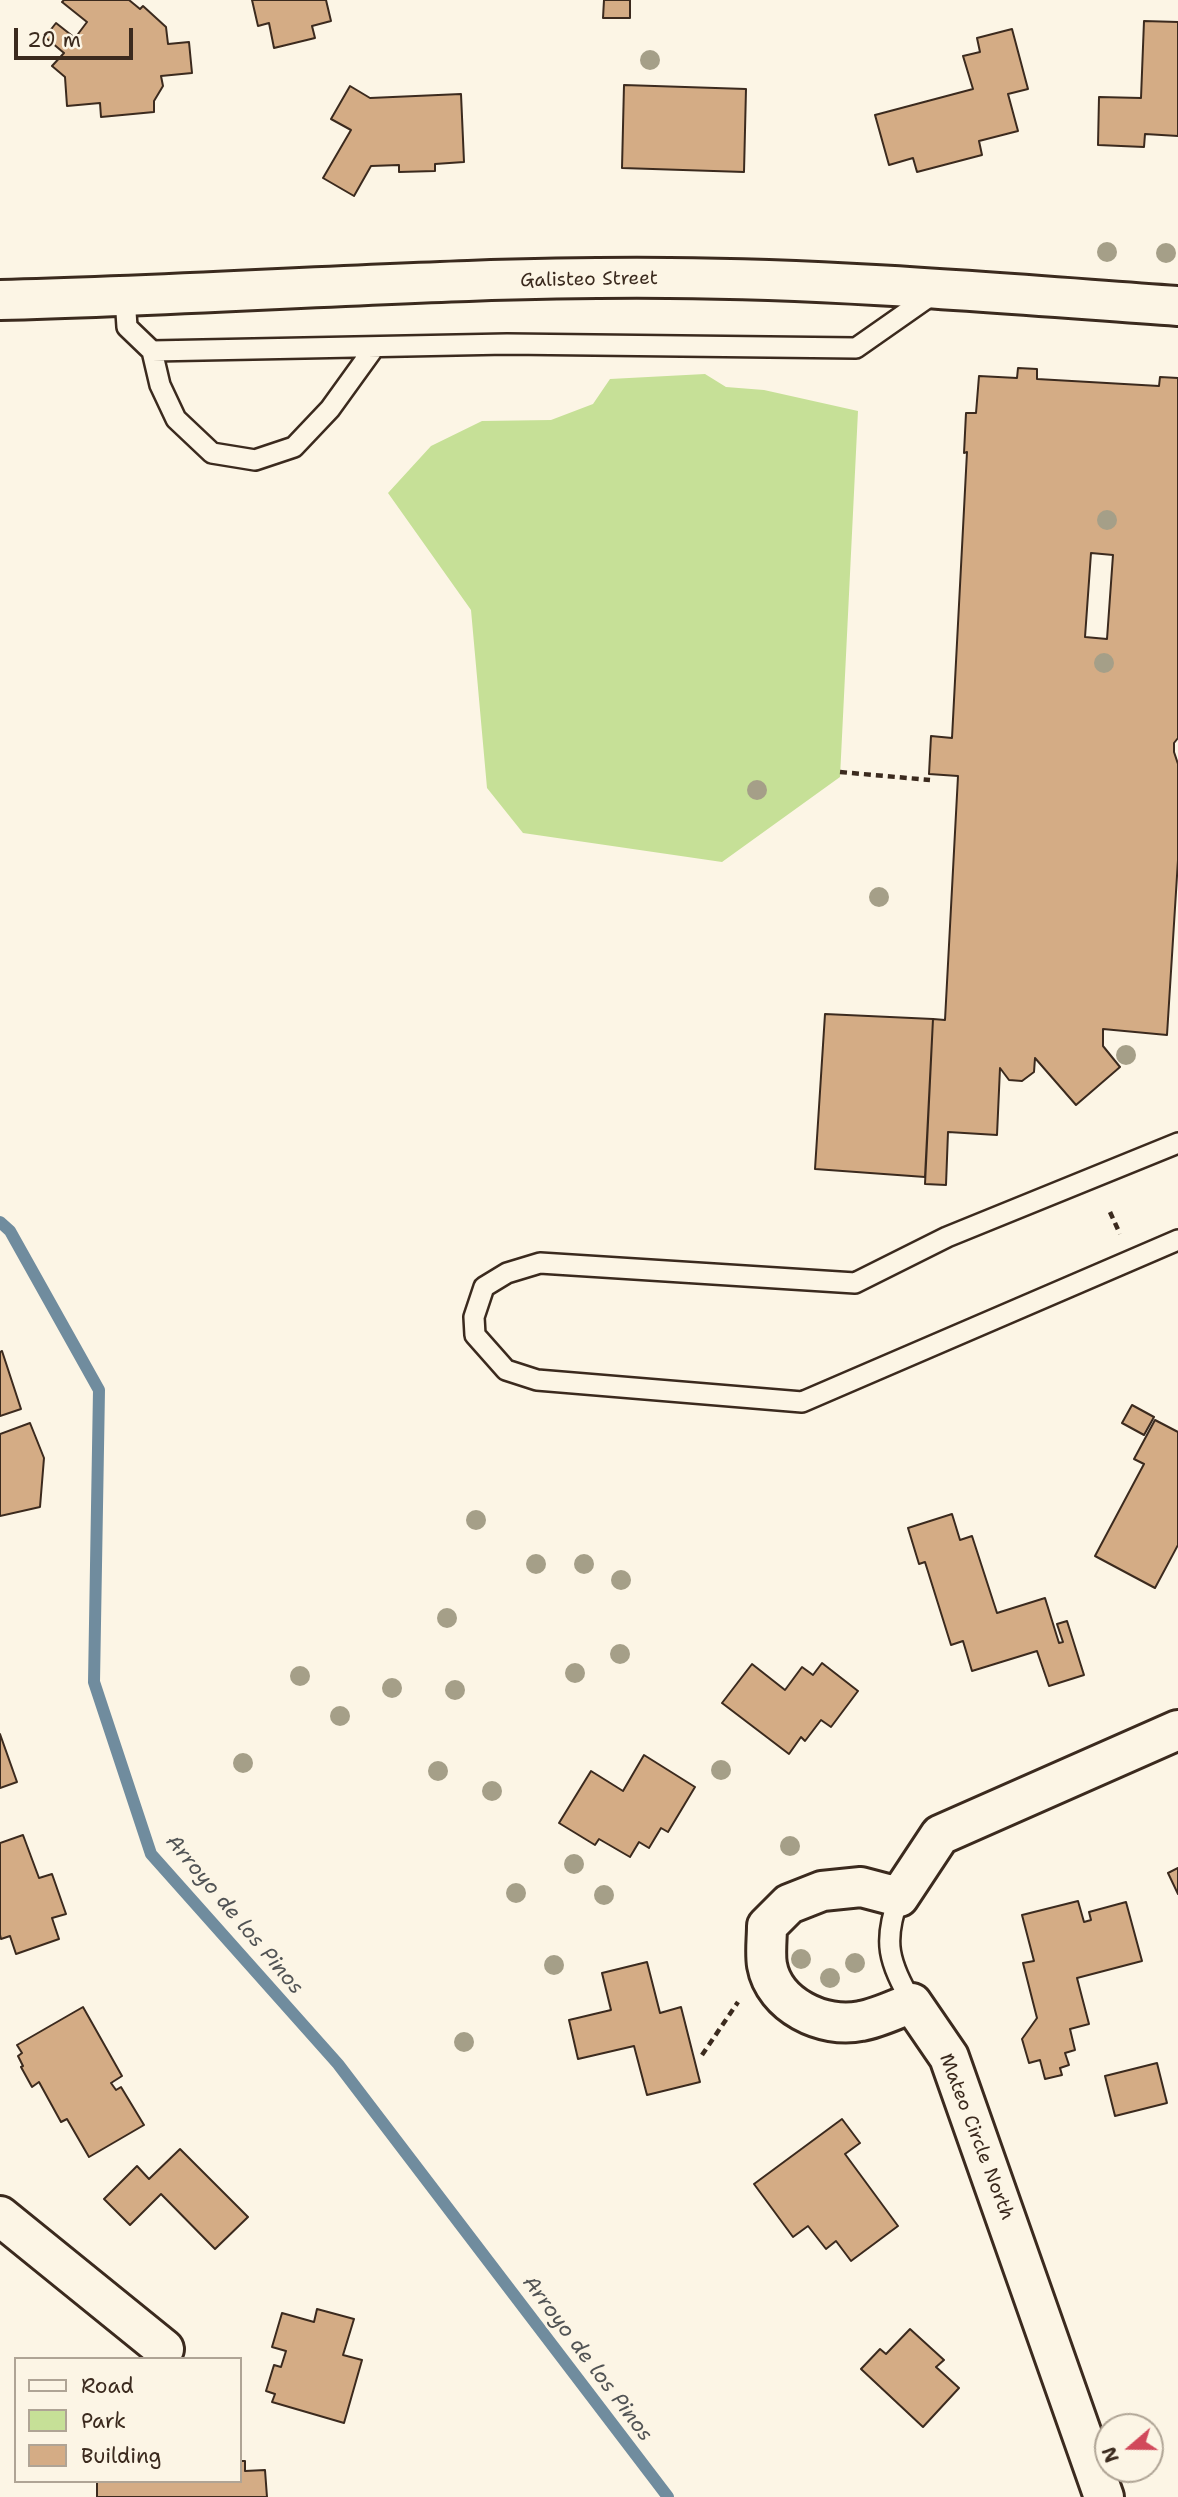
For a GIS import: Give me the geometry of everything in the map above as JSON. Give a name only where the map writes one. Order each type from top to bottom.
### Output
[{"type":"street","name":"Galisteo Street","points":[[0,300],[463,282],[668,278],[849,283],[1178,306]]},
{"type":"street","points":[[912,2003],[859,2022],[831,2021],[808,2016],[780,1993],[767,1966],[767,1926],[789,1905],[822,1891],[861,1887],[900,1897],[940,1835],[1178,1730]]},
{"type":"street","name":"Mateo Circle North","points":[[912,2003],[949,2057],[1104,2497]]},
{"type":"street","points":[[0,2216],[164,2349]]},
{"type":"lane","points":[[152,351],[507,344],[856,348],[939,289]]},
{"type":"lane","points":[[125,297],[127,327],[152,351],[160,385],[176,419],[212,453],[256,460],[294,447],[330,409],[374,348]]},
{"type":"lane","points":[[1178,1143],[947,1237],[855,1283],[540,1263],[507,1273],[484,1287],[474,1317],[475,1335],[506,1370],[537,1380],[802,1402],[1178,1240]]},
{"type":"lane","points":[[900,1897],[891,1921],[889,1943],[895,1973],[912,2003]]},
{"type":"path","points":[[840,772],[930,780]]},
{"type":"path","points":[[1110,1212],[1122,1239]]},
{"type":"path","points":[[702,2055],[739,2001]]},
{"type":"green space","points":[[705,374],[726,387],[764,390],[858,411],[840,777],[722,862],[523,833],[487,788],[471,610],[388,493],[431,446],[482,421],[551,420],[593,404],[610,379]]},
{"type":"building","points":[[129,0],[140,9],[143,6],[166,27],[168,44],[189,42],[192,73],[161,76],[163,86],[154,101],[154,112],[101,117],[100,103],[67,106],[65,77],[52,66],[64,53],[45,37],[56,23],[75,38],[87,22],[62,2]]},
{"type":"building","points":[[252,0],[326,0],[331,21],[312,26],[315,38],[274,48],[269,23],[258,26]]},
{"type":"building","points":[[604,0],[630,0],[630,18],[603,18]]},
{"type":"building","points":[[1144,21],[1178,22],[1178,136],[1145,134],[1144,147],[1098,145],[1099,97],[1141,98]]},
{"type":"building","points":[[1012,29],[1028,89],[1008,94],[1018,131],[979,141],[982,155],[917,172],[913,158],[889,165],[875,115],[973,89],[963,56],[980,52],[977,38]]},
{"type":"building","points":[[624,85],[746,89],[744,172],[622,168]]},
{"type":"building","points":[[350,86],[370,98],[461,94],[464,162],[435,164],[435,171],[399,172],[399,165],[371,166],[354,196],[323,178],[351,130],[331,119]]},
{"type":"building","points":[[1018,368],[1037,369],[1037,379],[1159,386],[1160,377],[1178,378],[1178,738],[1174,743],[1174,752],[1178,764],[1178,860],[1167,1035],[1103,1029],[1103,1046],[1120,1067],[1076,1105],[1035,1058],[1034,1072],[1022,1081],[1009,1080],[1000,1068],[997,1135],[948,1132],[946,1185],[925,1184],[933,1019],[945,1020],[958,776],[929,774],[931,736],[952,738],[967,452],[964,453],[966,413],[976,413],[979,376],[1017,378]]},
{"type":"building","points":[[1091,553],[1113,555],[1107,639],[1085,637]]},
{"type":"building","points":[[825,1014],[933,1019],[925,1177],[815,1169]]},
{"type":"building","points":[[2,1351],[21,1409],[0,1416],[0,1352]]},
{"type":"building","points":[[1132,1405],[1154,1417],[1144,1435],[1122,1423]]},
{"type":"building","points":[[1155,1420],[1178,1432],[1178,1545],[1155,1588],[1095,1556],[1144,1464],[1134,1459]]},
{"type":"building","points":[[30,1423],[44,1458],[40,1507],[0,1516],[0,1434]]},
{"type":"building","points":[[952,1514],[960,1540],[972,1536],[997,1613],[1045,1598],[1059,1643],[1063,1642],[1057,1624],[1067,1621],[1084,1675],[1049,1686],[1037,1651],[972,1671],[963,1641],[951,1645],[925,1562],[919,1564],[908,1528]]},
{"type":"building","points":[[822,1663],[858,1691],[831,1727],[821,1720],[805,1741],[801,1737],[789,1754],[722,1703],[752,1664],[785,1690],[802,1667],[813,1675]]},
{"type":"building","points":[[0,1734],[17,1782],[0,1788]]},
{"type":"building","points":[[644,1755],[695,1787],[668,1832],[661,1828],[649,1848],[639,1842],[630,1857],[599,1839],[595,1845],[559,1823],[591,1771],[623,1791]]},
{"type":"building","points":[[23,1835],[39,1878],[52,1874],[66,1914],[52,1918],[59,1939],[16,1954],[10,1936],[1,1939],[0,1935],[0,1843]]},
{"type":"building","points":[[1178,1868],[1178,1894],[1168,1873]]},
{"type":"building","points":[[1078,1901],[1084,1922],[1091,1920],[1089,1912],[1126,1902],[1142,1961],[1077,1978],[1089,2024],[1070,2029],[1075,2050],[1065,2053],[1069,2065],[1060,2068],[1062,2075],[1045,2079],[1040,2060],[1029,2063],[1022,2039],[1037,2018],[1023,1963],[1034,1961],[1022,1915]]},
{"type":"building","points":[[647,1962],[660,2013],[681,2007],[700,2082],[647,2095],[634,2046],[578,2059],[569,2020],[611,2010],[602,1973]]},
{"type":"building","points":[[83,2007],[122,2076],[111,2083],[116,2090],[121,2087],[144,2125],[89,2157],[67,2119],[61,2122],[39,2082],[32,2087],[21,2067],[23,2066],[18,2056],[22,2053],[17,2045]]},
{"type":"building","points":[[1157,2063],[1167,2103],[1115,2116],[1105,2076]]},
{"type":"building","points":[[842,2119],[860,2143],[845,2154],[898,2226],[851,2261],[836,2241],[826,2249],[808,2226],[793,2237],[754,2184]]},
{"type":"building","points":[[180,2149],[248,2217],[215,2249],[161,2194],[130,2225],[104,2199],[137,2166],[149,2179]]},
{"type":"building","points":[[317,2309],[354,2319],[343,2355],[362,2360],[344,2423],[272,2402],[275,2394],[266,2391],[274,2365],[281,2367],[286,2351],[272,2347],[282,2313],[314,2322]]},
{"type":"building","points":[[910,2329],[944,2360],[936,2367],[959,2388],[923,2427],[861,2369],[880,2349],[886,2354]]},
{"type":"building","points":[[242,2461],[245,2461],[245,2471],[265,2470],[267,2497],[97,2497],[97,2483],[242,2483]]},
{"type":"waterway","name":"Arroyo de los Pinos","points":[[0,1222],[10,1231],[99,1390],[94,1682],[151,1854],[338,2064],[668,2497]]}]
